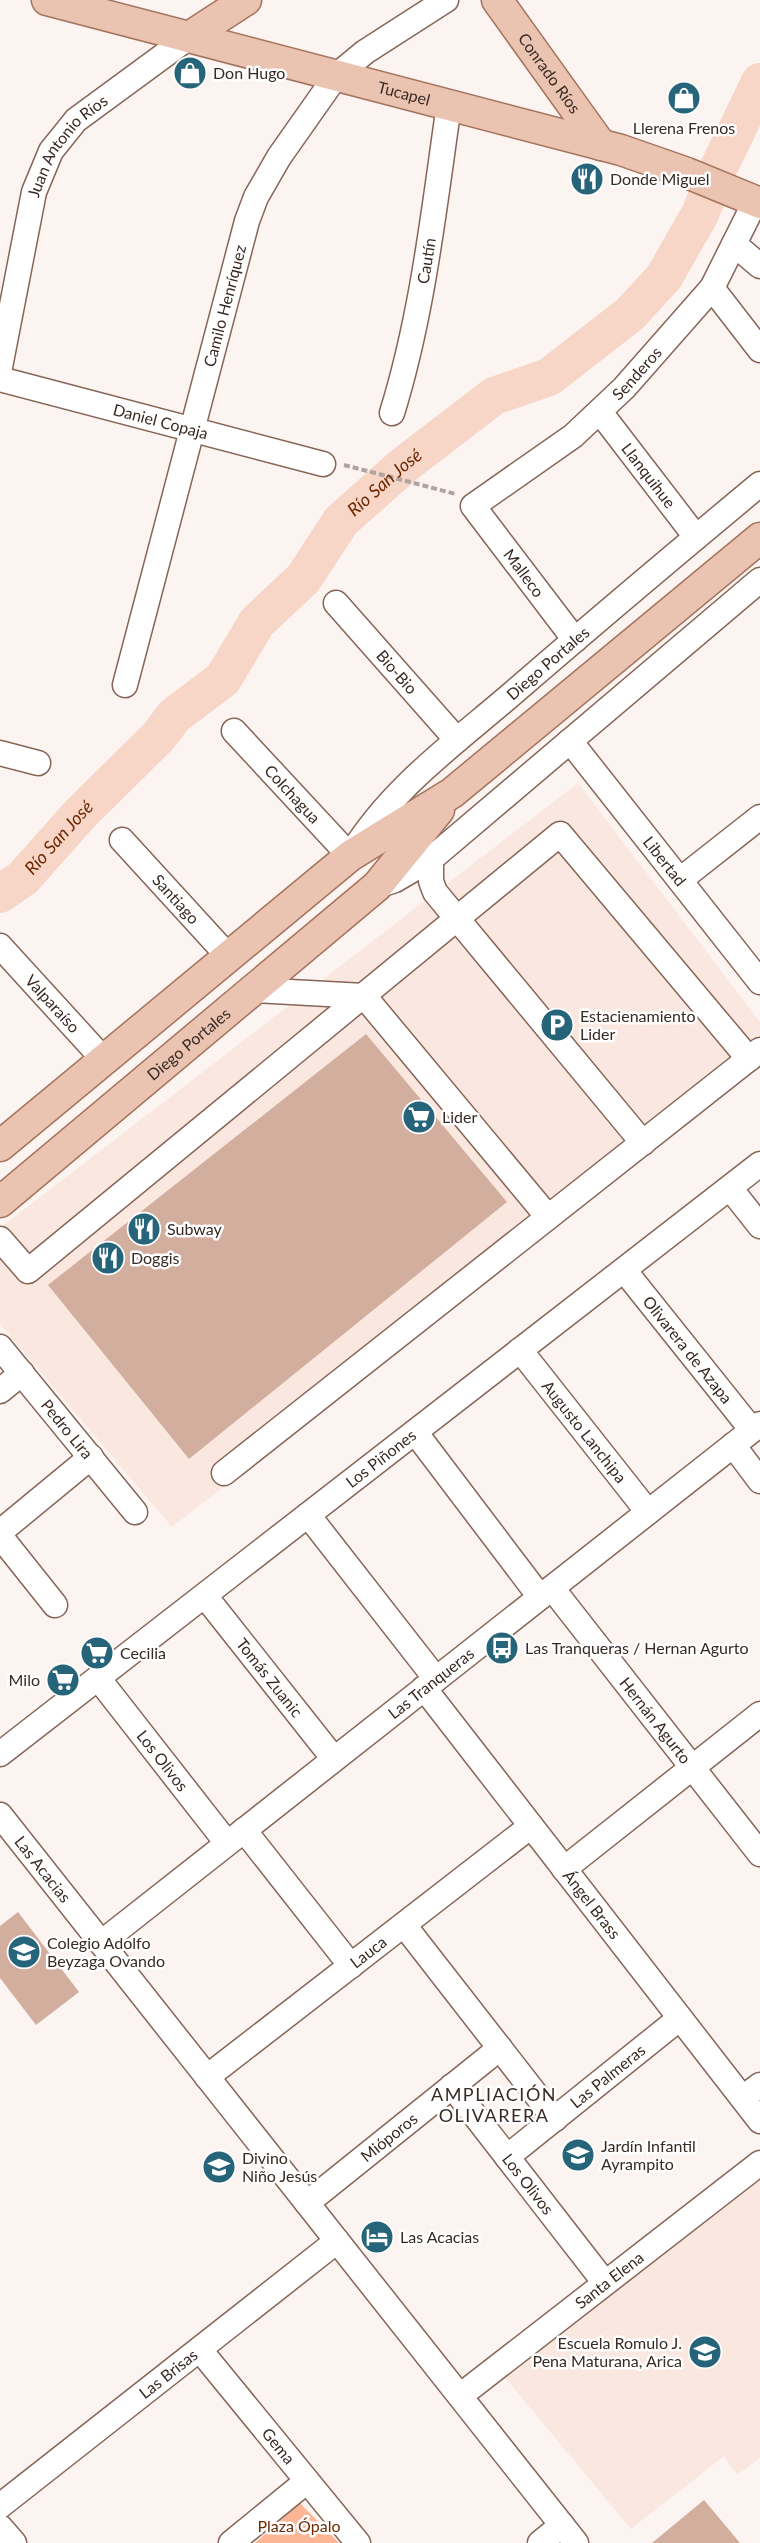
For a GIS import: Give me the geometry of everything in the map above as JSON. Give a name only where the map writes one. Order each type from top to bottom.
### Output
[{"type":"main road","name":"Tucapel","points":[[47,0],[601,145],[687,173],[753,202]]},
{"type":"main road","name":"Juan Antonio Ríos","points":[[189,38],[246,0]]},
{"type":"main road","name":"Conrado Ríos","points":[[497,0],[601,145]]},
{"type":"main road","name":"Diego Portales","points":[[0,1146],[350,856],[452,793],[760,538]]},
{"type":"main road","name":"Diego Portales","points":[[0,1202],[377,886],[452,793]]},
{"type":"street","name":"Camilo Henríquez","points":[[125,685],[191,429],[247,221],[256,197],[279,157],[336,76],[365,51],[446,0]]},
{"type":"street","name":"Juan Antonio Ríos","points":[[0,367],[34,192],[51,151],[76,120],[189,38]]},
{"type":"street","name":"Cautín","points":[[392,413],[417,315],[449,105]]},
{"type":"street","name":"Senderos","points":[[463,499],[573,436],[600,412],[712,288],[753,202]]},
{"type":"street","points":[[734,244],[760,266]]},
{"type":"street","points":[[712,288],[760,350]]},
{"type":"street","name":"Daniel Copaja","points":[[0,379],[323,464]]},
{"type":"street","name":"Llanquihue","points":[[600,412],[696,537]]},
{"type":"street","name":"Diego Portales","points":[[350,856],[379,812],[457,740],[760,484]]},
{"type":"street","name":"Malleco","points":[[463,499],[575,640]]},
{"type":"street","name":"Diego Portales","points":[[377,886],[395,880],[431,859],[760,580]]},
{"type":"street","name":"Bio-Bio","points":[[336,603],[457,740]]},
{"type":"street","name":"Colchagua","points":[[234,730],[350,856]]},
{"type":"street","name":"Libertad","points":[[570,741],[760,982]]},
{"type":"street","points":[[0,753],[38,763]]},
{"type":"street","points":[[680,880],[760,817]]},
{"type":"street","points":[[0,1239],[28,1271],[560,834],[754,1055],[224,1473]]},
{"type":"street","name":"Santiago","points":[[122,840],[229,957]]},
{"type":"street","points":[[431,859],[432,887],[643,1143]]},
{"type":"street","name":"Valparaíso","points":[[0,946],[104,1060]]},
{"type":"street","points":[[253,990],[364,996],[548,1217]]},
{"type":"street","name":"Los Piñones","points":[[0,1754],[760,1164]]},
{"type":"street","points":[[730,1188],[760,1226]]},
{"type":"street","name":"Olivarera de Azapa","points":[[624,1270],[756,1427]]},
{"type":"street","name":"Pedro Lira","points":[[0,1347],[135,1512]]},
{"type":"street","name":"Augusto Lanchipa","points":[[520,1350],[648,1512]]},
{"type":"street","points":[[0,1391],[22,1373]]},
{"type":"street","name":"Las Tranqueras","points":[[101,1943],[756,1427]]},
{"type":"street","name":"Hernán Agurto","points":[[415,1432],[760,1854]]},
{"type":"street","points":[[733,1445],[760,1481]]},
{"type":"street","points":[[55,1605],[0,1534],[91,1457]]},
{"type":"street","name":"Ángel Brass","points":[[308,1515],[564,1869],[681,2018],[751,2092],[760,2121]]},
{"type":"street","name":"Tomás Zuanic","points":[[205,1596],[334,1759]]},
{"type":"street","name":"Los Olivos","points":[[98,1678],[351,1966]]},
{"type":"street","points":[[564,1869],[760,1714]]},
{"type":"street","name":"Las Acacias","points":[[0,1815],[569,2534]]},
{"type":"street","name":"Lauca","points":[[207,2077],[531,1826]]},
{"type":"street","points":[[404,1925],[555,2119]]},
{"type":"street","name":"Las Palmeras","points":[[507,2157],[681,2018]]},
{"type":"street","name":"Mióporos","points":[[307,2203],[500,2048]]},
{"type":"street","name":"Los Olivos","points":[[452,2086],[605,2283]]},
{"type":"street","name":"Santa Elena","points":[[460,2396],[760,2163]]},
{"type":"street","name":"Las Brisas","points":[[0,2506],[337,2241]]},
{"type":"street","name":"Gema","points":[[200,2350],[358,2543]]},
{"type":"street","points":[[231,2543],[307,2481]]},
{"type":"street","points":[[0,2527],[14,2543]]},
{"type":"street","points":[[540,2543],[569,2534]]},
{"type":"path","points":[[323,464],[350,465],[463,499]]},
{"type":"shaded area","name":"Lider","points":[[578,783],[760,1022],[760,1067],[172,1527],[0,1324],[0,1228]]},
{"type":"shaded area","points":[[760,2173],[760,2458],[737,2475],[724,2456],[631,2529],[503,2375]]},
{"type":"green space","name":"Plaza Ópalo","points":[[300,2503],[339,2543],[255,2543]]},
{"type":"building","points":[[366,1034],[507,1202],[189,1459],[48,1285]]},
{"type":"building","name":"Colegio Adolfo Beyzaga Ovando","points":[[18,1912],[79,1992],[36,2025],[0,1978],[0,1926]]},
{"type":"building","points":[[704,2500],[740,2543],[652,2543]]},
{"type":"waterway","name":"Río San José","points":[[0,894],[23,878],[81,813],[159,736],[174,716],[223,679],[257,622],[303,579],[341,521],[404,465],[494,396],[549,377],[630,314],[664,277],[700,214],[718,169],[760,82]]},
{"type":"place","name":"Don Hugo","points":[[190,73]]},
{"type":"place","name":"Llerena Frenos","points":[[684,98]]},
{"type":"place","name":"Donde Miguel","points":[[587,179]]},
{"type":"place","name":"Estacienamiento Lider","points":[[557,1025]]},
{"type":"place","name":"Lider","points":[[419,1117]]},
{"type":"place","name":"Subway","points":[[144,1229]]},
{"type":"place","name":"Doggis","points":[[108,1258]]},
{"type":"place","name":"Las Tranqueras / Hernan Agurto","points":[[502,1648]]},
{"type":"place","name":"Cecilia","points":[[97,1653]]},
{"type":"place","name":"Milo","points":[[63,1680]]},
{"type":"place","name":"Colegio Adolfo Beyzaga Ovando","points":[[24,1952]]},
{"type":"place","name":"Jardín Infantil Ayrampito","points":[[578,2155]]},
{"type":"place","name":"Divino Niño Jesús","points":[[219,2167]]},
{"type":"place","name":"Las Acacias","points":[[377,2237]]},
{"type":"place","name":"Escuela Romulo J. Pena Maturana, Arica","points":[[705,2352]]},
{"type":"district","name":"AMPLIACIÓN OLIVARERA","points":[[494,2105]]}]
